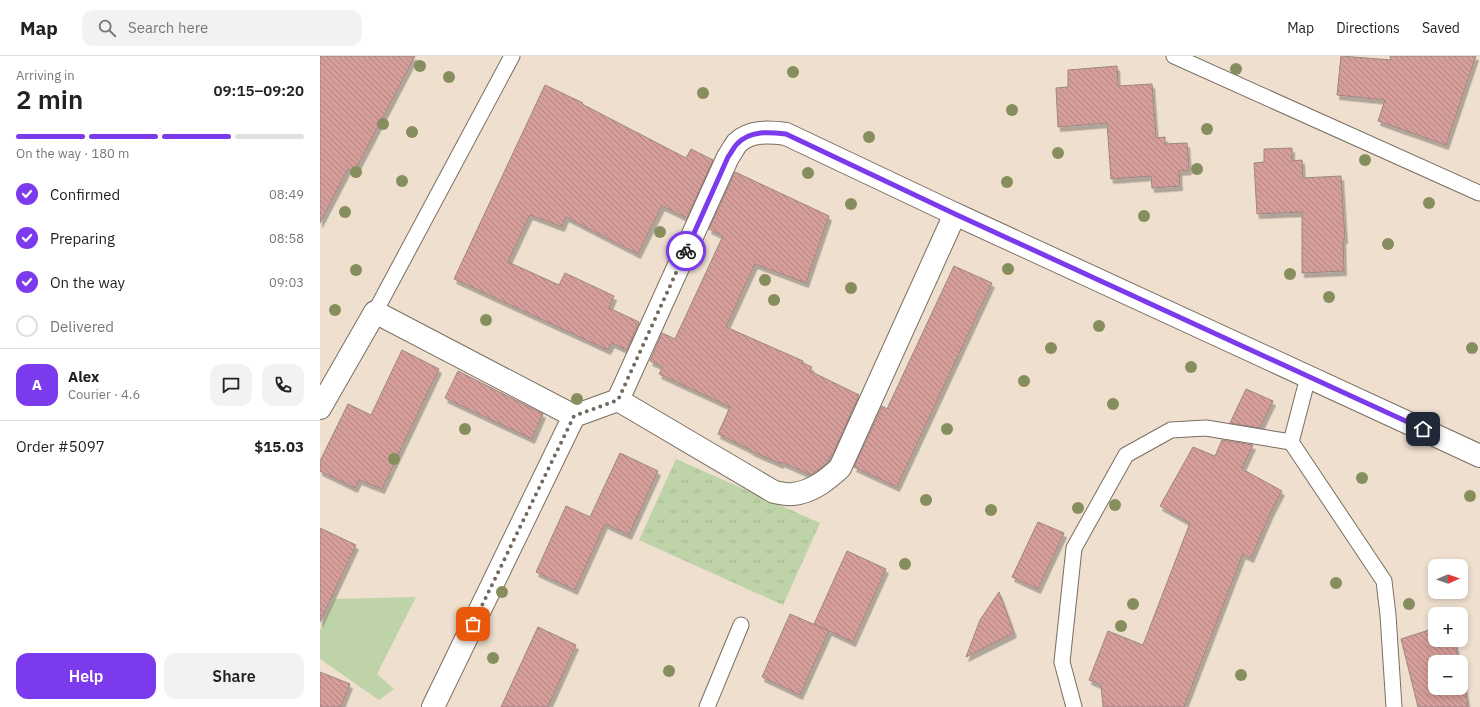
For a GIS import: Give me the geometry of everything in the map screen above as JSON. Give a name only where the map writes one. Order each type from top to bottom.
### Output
[{"type":"street","points":[[433,707],[574,416],[618,400],[728,157],[738,143],[749,135],[768,132],[786,134],[955,214],[1480,456]]},
{"type":"street","points":[[618,400],[774,492],[793,494],[813,488],[827,480],[840,468],[955,214]]},
{"type":"street","points":[[320,408],[375,312],[574,416]]},
{"type":"lane","points":[[375,312],[512,56]]},
{"type":"lane","points":[[1174,56],[1479,193]]},
{"type":"lane","points":[[1291,442],[1308,377]]},
{"type":"lane","points":[[1074,707],[1062,662],[1074,548],[1126,455],[1171,430],[1206,428],[1291,442],[1384,581],[1388,615],[1394,707]]},
{"type":"lane","points":[[707,707],[741,625]]},
{"type":"green space","points":[[676,459],[820,523],[783,605],[639,540]]},
{"type":"green space","points":[[416,597],[377,674],[394,689],[379,700],[320,659],[320,631],[335,599]]},
{"type":"building","points":[[320,56],[415,56],[354,173],[348,169],[320,223]]},
{"type":"building","points":[[1341,56],[1391,60],[1390,56],[1476,56],[1446,145],[1378,121],[1385,100],[1337,95]]},
{"type":"building","points":[[1117,66],[1118,86],[1152,84],[1156,138],[1165,137],[1165,144],[1187,143],[1189,170],[1179,171],[1180,186],[1152,188],[1151,176],[1111,179],[1107,123],[1058,127],[1056,88],[1068,87],[1068,70]]},
{"type":"building","points":[[545,85],[583,103],[582,104],[686,158],[691,149],[713,160],[687,218],[662,206],[638,254],[566,217],[562,227],[530,215],[508,262],[559,285],[565,273],[614,296],[609,308],[639,322],[627,350],[612,343],[608,350],[454,279]]},
{"type":"building","points":[[1292,148],[1292,161],[1302,160],[1303,178],[1341,176],[1345,239],[1343,239],[1344,271],[1302,273],[1302,212],[1257,214],[1254,163],[1264,162],[1264,149]]},
{"type":"building","points":[[735,172],[829,216],[806,283],[755,264],[726,327],[803,361],[803,363],[812,367],[810,371],[859,395],[832,456],[830,456],[827,463],[811,475],[751,451],[718,434],[730,407],[659,374],[663,367],[650,361],[662,333],[675,339],[723,236],[709,229]]},
{"type":"building","points":[[954,266],[992,283],[897,487],[854,467],[882,406],[887,409]]},
{"type":"building","points":[[402,350],[439,369],[382,489],[359,480],[355,488],[320,471],[320,461],[348,404],[371,415]]},
{"type":"building","points":[[458,371],[543,414],[532,439],[445,398]]},
{"type":"building","points":[[1246,389],[1273,401],[1260,428],[1230,423]]},
{"type":"building","points":[[1222,440],[1253,445],[1242,469],[1282,491],[1251,558],[1243,554],[1184,707],[1103,707],[1101,685],[1089,680],[1108,631],[1143,645],[1190,523],[1160,506],[1193,447],[1215,456]]},
{"type":"building","points":[[620,453],[658,471],[629,535],[605,524],[575,590],[536,572],[566,506],[590,517]]},
{"type":"building","points":[[1038,522],[1064,533],[1038,589],[1012,577]]},
{"type":"building","points":[[320,528],[356,545],[320,622]]},
{"type":"building","points":[[847,551],[886,569],[853,642],[814,624]]},
{"type":"building","points":[[999,592],[1014,633],[966,657],[980,620]]},
{"type":"building","points":[[790,614],[829,631],[800,695],[762,677]]},
{"type":"building","points":[[538,627],[576,645],[548,707],[501,707]]},
{"type":"building","points":[[1428,630],[1428,647],[1456,647],[1458,655],[1428,655],[1428,695],[1466,695],[1468,707],[1418,707],[1401,639]]},
{"type":"building","points":[[320,672],[350,684],[341,707],[320,707]]},
{"type":"way so far","points":[[473,624],[574,416],[618,400],[686,251]]},
{"type":"route","points":[[686,251],[728,157],[738,143],[749,135],[768,132],[786,134],[955,214],[1423,429]]}]
